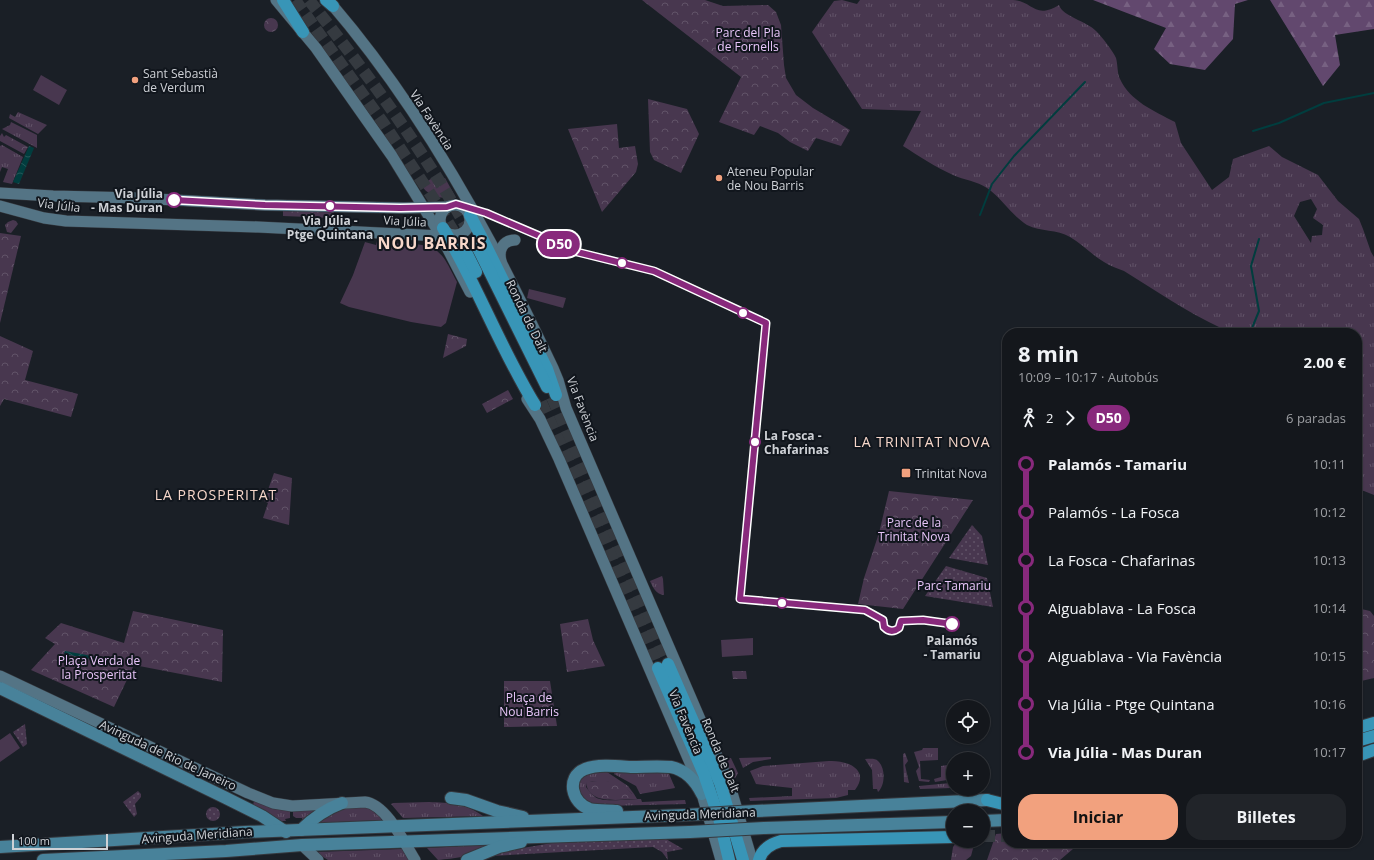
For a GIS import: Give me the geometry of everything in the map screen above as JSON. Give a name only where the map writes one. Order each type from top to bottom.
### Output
[{"type":"highway","points":[[283,0],[303,32]]},
{"type":"highway","points":[[470,215],[547,369],[546,400]]},
{"type":"highway","points":[[445,232],[463,264],[521,381],[546,400]]},
{"type":"highway","name":"Ronda de Dalt","points":[[472,249],[546,400]]},
{"type":"highway","name":"Ronda de Dalt","points":[[730,860],[706,780],[663,666],[714,769],[743,860]]},
{"type":"highway","points":[[1362,727],[1374,723]]},
{"type":"highway","points":[[1362,740],[1374,736]]},
{"type":"highway","points":[[1362,749],[1373,749]]},
{"type":"highway","points":[[1362,754],[1373,749]]},
{"type":"highway","name":"Avinguda Meridiana","points":[[987,800],[1002,798]]},
{"type":"highway","points":[[987,800],[1002,804]]},
{"type":"highway","points":[[759,860],[766,848],[781,841],[946,837]]},
{"type":"main road","name":"Avinguda de Rio de Janeiro","points":[[0,688],[262,816],[284,830],[302,845]]},
{"type":"main road","points":[[670,815],[590,809],[585,807],[576,799],[574,792],[574,780],[577,774],[583,770],[600,766],[671,767],[681,770],[687,774],[697,785],[702,794]]},
{"type":"main road","points":[[451,798],[466,800],[497,811],[541,820]]},
{"type":"main road","name":"Avinguda Meridiana","points":[[0,847],[235,832],[685,815],[987,800]]},
{"type":"main road","points":[[301,830],[314,817],[327,809],[342,803]]},
{"type":"main road","points":[[990,821],[1002,820]]},
{"type":"main road","name":"Avinguda Meridiana","points":[[43,860],[230,851],[302,845],[946,822]]},
{"type":"main road","points":[[467,860],[508,845],[546,836]]},
{"type":"main road","points":[[474,860],[486,852]]},
{"type":"main road","points":[[122,856],[136,860]]},
{"type":"street","name":"Via Favència","points":[[276,0],[303,32],[392,156],[426,210],[445,232],[504,361],[521,391],[540,419],[560,459],[702,794],[721,860]]},
{"type":"street","name":"Via Favència","points":[[329,2],[371,53],[415,114],[466,198],[501,262],[553,368],[566,408],[709,740],[725,773],[752,860]]},
{"type":"street","points":[[404,208],[413,200],[414,197],[412,187]]},
{"type":"street","name":"Via Júlia","points":[[0,193],[138,198],[265,205],[404,208],[426,210],[447,207]]},
{"type":"street","points":[[452,205],[461,205],[468,211],[470,215],[470,224],[464,232],[456,235],[445,232],[440,217],[444,209],[447,207],[452,205]]},
{"type":"street","name":"Via Júlia","points":[[0,206],[31,215],[60,221],[295,229],[445,232]]},
{"type":"street","points":[[501,262],[500,254],[503,245],[507,242],[515,240]]},
{"type":"street","name":"Avinguda de Rio de Janeiro","points":[[0,676],[261,799],[292,806],[364,802],[373,804],[394,826]]},
{"type":"street","points":[[394,826],[415,860]]},
{"type":"street","points":[[302,845],[318,860]]},
{"type":"green space","name":"Parc del Pla de Fornells","points":[[642,0],[705,0],[723,6],[768,5],[776,12],[781,25],[786,78],[796,95],[813,108],[850,130],[841,146],[816,138],[808,151],[790,142],[778,133],[760,126],[754,135],[719,122],[741,77]]},
{"type":"green space","points":[[842,0],[857,4],[860,0],[1013,0],[1020,1],[1044,11],[1059,5],[1065,13],[1087,24],[1104,40],[1116,58],[1119,77],[1124,87],[1143,105],[1175,122],[1181,143],[1212,190],[1229,177],[1233,159],[1269,146],[1282,157],[1318,175],[1338,201],[1359,219],[1374,257],[1374,495],[1362,491],[1362,328],[1221,328],[1184,308],[1124,271],[1106,263],[1065,234],[1038,229],[1027,225],[987,188],[946,172],[903,146],[921,111],[862,109],[812,32],[834,1]],"holes":[[[1311,199],[1317,209],[1313,218],[1323,225],[1322,235],[1312,236],[1311,243],[1294,216],[1300,202]]]},
{"type":"green space","points":[[1093,0],[1248,0],[1235,4],[1233,39],[1205,70],[1170,64],[1154,49],[1166,28]]},
{"type":"green space","points":[[1270,0],[1374,0],[1374,29],[1335,35],[1340,65],[1323,86]]},
{"type":"green space","points":[[268,18],[274,18],[278,22],[278,28],[274,32],[268,32],[264,28],[264,22]]},
{"type":"green space","points":[[41,75],[67,90],[59,105],[33,90]]},
{"type":"green space","points":[[648,99],[687,109],[699,134],[681,173],[654,160],[650,152]]},
{"type":"green space","points":[[18,112],[47,125],[38,134],[9,118],[10,114],[15,117]]},
{"type":"green space","points":[[11,122],[37,135],[37,148],[2,129],[10,125]]},
{"type":"green space","points":[[617,124],[619,148],[635,146],[638,164],[636,172],[602,212],[568,129]]},
{"type":"green space","points":[[2,133],[4,137],[6,135],[28,147],[24,154],[0,141],[0,136]]},
{"type":"green space","points":[[2,145],[23,157],[12,184],[3,182],[8,169],[2,167],[0,172],[0,146]]},
{"type":"green space","points":[[439,174],[442,179],[445,178],[455,196],[445,198],[432,195],[421,185]]},
{"type":"green space","points":[[283,211],[334,212],[334,218],[283,216]]},
{"type":"green space","points":[[13,220],[18,224],[11,233],[7,232],[5,225]]},
{"type":"green space","points":[[0,233],[21,236],[0,323]]},
{"type":"green space","points":[[377,241],[387,244],[388,241],[411,247],[411,244],[421,245],[436,250],[441,254],[457,282],[446,323],[441,327],[411,322],[349,307],[340,303],[353,275],[365,242],[376,245]]},
{"type":"green space","points":[[529,289],[566,298],[563,308],[527,298]]},
{"type":"green space","points":[[448,334],[467,339],[466,346],[443,358]]},
{"type":"green space","points":[[0,336],[33,351],[25,380],[78,394],[71,417],[4,399],[0,406]]},
{"type":"green space","points":[[508,390],[513,399],[487,413],[482,404]]},
{"type":"green space","points":[[274,473],[292,478],[289,525],[263,518],[268,503],[264,501]]},
{"type":"green space","name":"Parc de la Trinitat Nova","points":[[889,491],[973,500],[903,609],[858,604],[864,578],[879,533]]},
{"type":"green space","name":"Parc Tamariu","points":[[972,525],[982,536],[988,565],[949,558]]},
{"type":"green space","name":"Parc Tamariu","points":[[946,566],[987,578],[993,607],[925,596]]},
{"type":"green space","points":[[662,576],[664,595],[657,592],[650,581]]},
{"type":"green space","points":[[1362,609],[1370,611],[1374,616],[1374,678],[1362,681]]},
{"type":"green space","name":"Plaça Verda de la Prosperitat","points":[[133,611],[223,630],[222,682],[134,665],[114,707],[31,670],[55,644],[45,638],[61,623],[124,643]]},
{"type":"green space","points":[[588,619],[593,640],[605,666],[567,672],[560,624]]},
{"type":"green space","points":[[753,638],[753,655],[722,657],[721,640]]},
{"type":"green space","points":[[732,671],[746,671],[747,679],[733,679]]},
{"type":"green space","name":"Plaça de Nou Barris","points":[[504,681],[550,681],[557,726],[504,727]]},
{"type":"green space","points":[[25,724],[27,744],[23,747],[13,732]]},
{"type":"green space","points":[[10,733],[20,748],[0,762],[0,740]]},
{"type":"green space","points":[[923,748],[938,748],[938,760],[920,761],[921,779],[930,780],[929,782],[919,781],[916,771],[919,767],[914,752],[922,750]]},
{"type":"green space","points":[[905,753],[908,761],[905,765],[909,783],[904,782],[903,754]]},
{"type":"green space","points":[[771,757],[771,759],[753,762],[743,768],[739,758]]},
{"type":"green space","points":[[723,758],[731,758],[738,773],[733,782]]},
{"type":"green space","points":[[865,759],[877,760],[881,764],[884,777],[882,786],[878,792],[877,789],[873,789],[872,770]]},
{"type":"green space","points":[[829,761],[849,764],[858,771],[860,776],[859,783],[855,790],[848,790],[848,795],[836,798],[750,801],[749,798],[792,796],[792,788],[756,784],[750,771],[763,766]]},
{"type":"green space","points":[[946,765],[946,780],[935,782],[934,779],[941,777],[941,766]]},
{"type":"green space","points":[[617,769],[667,769],[675,788],[640,794],[636,786],[614,774]]},
{"type":"green space","points":[[588,772],[607,772],[628,786],[634,794],[622,786],[611,782],[587,781],[586,787],[592,794],[604,800],[641,799],[642,802],[685,800],[686,804],[605,806],[591,804],[580,798],[578,780]]},
{"type":"green space","points":[[586,781],[605,781],[616,783],[634,794],[637,799],[614,800],[598,798],[588,789]]},
{"type":"green space","points":[[946,783],[946,788],[920,789],[919,786]]},
{"type":"green space","points":[[138,791],[141,794],[141,797],[135,804],[137,814],[134,817],[123,802]]},
{"type":"green space","points":[[254,800],[290,809],[290,818],[285,819],[286,821],[281,821],[253,806]]},
{"type":"green space","points":[[429,802],[450,803],[464,806],[483,816],[403,818],[391,804]]},
{"type":"green space","points":[[363,806],[372,810],[382,819],[315,823],[333,808]]},
{"type":"green space","points":[[210,807],[216,807],[220,811],[220,817],[216,821],[210,821],[206,817],[206,811]]},
{"type":"green space","points":[[324,807],[307,818],[302,819],[293,816],[293,811]]},
{"type":"green space","points":[[1002,833],[1002,848],[1074,848],[1060,860],[987,860],[996,834]]},
{"type":"green space","points":[[666,839],[683,849],[667,852],[668,860],[662,852],[653,847],[492,856],[511,850],[552,843]]},
{"type":"green space","points":[[485,845],[475,853],[469,855],[438,860],[427,848]]},
{"type":"green space","points":[[953,848],[973,848],[971,856],[966,860],[951,860]]},
{"type":"green space","points":[[402,849],[409,860],[328,860],[315,852]]},
{"type":"water","points":[[29,146],[34,148],[19,184],[13,182]]},
{"type":"water","points":[[65,651],[119,661],[119,664],[64,654]]},
{"type":"waterway","points":[[980,215],[992,184],[1014,156],[1085,82]]},
{"type":"waterway","points":[[1253,131],[1279,123],[1324,103],[1374,93]]},
{"type":"waterway","points":[[1252,328],[1259,311],[1251,266],[1259,239]]},
{"type":"tunnel","points":[[295,0],[384,124],[433,198],[466,252]]},
{"type":"tunnel","points":[[309,0],[355,59],[420,150],[477,246]]},
{"type":"tunnel","points":[[552,397],[668,664]]},
{"type":"tunnel","points":[[541,402],[600,530],[658,668]]},
{"type":"tunnel","points":[[990,836],[1002,836]]},
{"type":"bus line","name":"D50","points":[[174,200],[265,205],[400,208],[447,207],[456,204],[461,205],[486,213],[577,252],[642,267],[660,273],[766,323],[740,599],[865,610],[883,620],[884,627],[890,631],[899,628],[901,621],[923,620],[952,624]]},
{"type":"place","name":"Sant Sebastià de Verdum","points":[[135,80]]},
{"type":"place","name":"Ateneu Popular de Nou Barris","points":[[719,178]]},
{"type":"place","name":"Via Júlia - Mas Duran","points":[[174,200]]},
{"type":"place","name":"Via Júlia - Ptge Quintana","points":[[330,206]]},
{"type":"place","name":"La Fosca - Chafarinas","points":[[755,442]]},
{"type":"place","name":"Trinitat Nova","points":[[906,473]]},
{"type":"place","name":"Palamós - Tamariu","points":[[952,624]]},
{"type":"district","name":"NOU BARRIS","points":[[432,243]]},
{"type":"district","name":"LA TRINITAT NOVA","points":[[922,441]]},
{"type":"district","name":"LA PROSPERITAT","points":[[216,494]]}]
